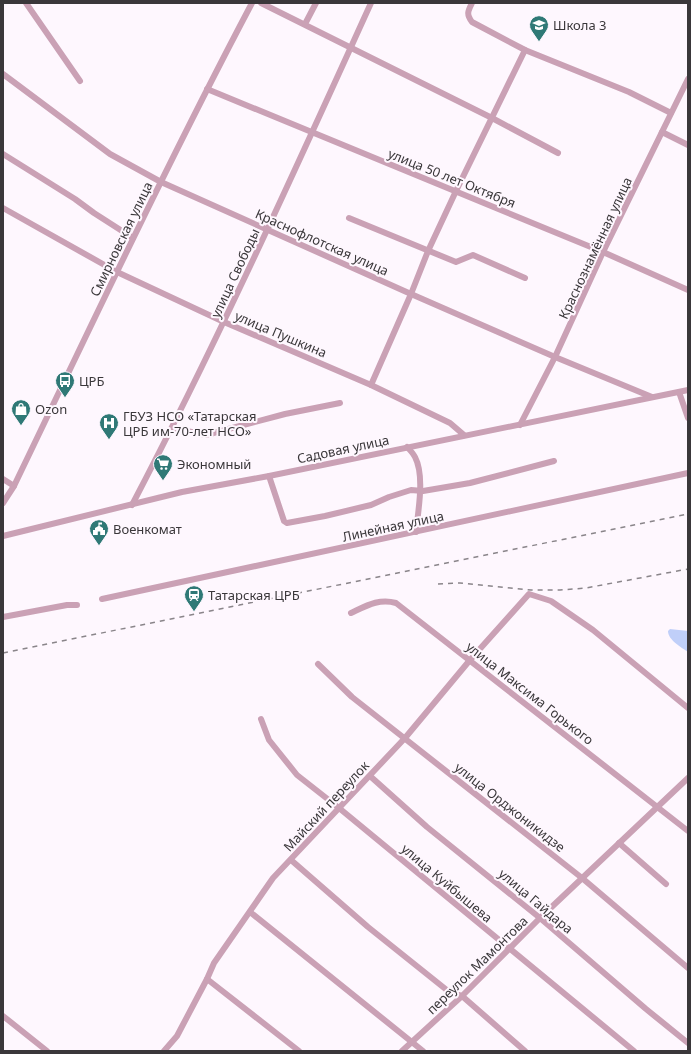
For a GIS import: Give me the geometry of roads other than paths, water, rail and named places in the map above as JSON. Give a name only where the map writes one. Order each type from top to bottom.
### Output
[{"type":"street","points":[[26,3],[80,81]]},
{"type":"street","name":"Смирновская улица","points":[[3,503],[14,486],[133,238],[207,89],[252,3]]},
{"type":"street","points":[[261,3],[306,24],[558,153]]},
{"type":"street","points":[[306,24],[316,3]]},
{"type":"street","name":"улица Свободы","points":[[132,505],[172,428],[268,230],[371,3]]},
{"type":"street","points":[[472,3],[468,12],[468,17],[472,22],[526,50],[629,92],[671,113]]},
{"type":"street","points":[[371,385],[428,251],[526,50]]},
{"type":"street","name":"Краснофлотская улица","points":[[3,74],[110,154],[161,182],[411,294],[555,357],[652,397]]},
{"type":"street","name":"Краснознамённая улица","points":[[520,425],[555,357],[603,252],[688,79]]},
{"type":"street","name":"улица 50 лет Октября","points":[[207,89],[603,252],[688,290]]},
{"type":"street","points":[[662,132],[688,145]]},
{"type":"street","points":[[3,154],[75,199],[133,238]]},
{"type":"street","name":"улица Пушкина","points":[[3,208],[117,272],[224,322],[371,385],[450,423],[464,435]]},
{"type":"street","points":[[348,218],[456,262],[473,255],[525,278]]},
{"type":"street","name":"Садовая улица","points":[[3,536],[182,492],[269,476],[688,390]]},
{"type":"street","points":[[679,392],[688,418]]},
{"type":"street","points":[[172,428],[206,435],[285,414],[340,403]]},
{"type":"street","points":[[407,447],[415,456],[418,466],[419,491],[416,532]]},
{"type":"street","points":[[269,476],[284,521],[287,523],[371,505],[411,490],[419,491],[470,483],[554,460]]},
{"type":"street","name":"Линейная улица","points":[[102,599],[688,473]]},
{"type":"street","points":[[3,479],[14,486]]},
{"type":"street","name":"Майский переулок","points":[[164,1051],[177,1036],[214,963],[274,878],[405,738],[470,660],[529,594],[550,601],[593,630],[688,708]]},
{"type":"street","name":"улица Максима Горького","points":[[351,613],[377,602],[388,601],[396,603],[688,831]]},
{"type":"street","points":[[3,617],[67,605],[77,605]]},
{"type":"street","name":"улица Орджоникидзе","points":[[318,664],[352,697],[582,878],[688,968]]},
{"type":"street","name":"улица Куйбышева","points":[[261,719],[269,740],[297,775],[634,1051]]},
{"type":"street","name":"улица Гайдара","points":[[370,776],[427,827],[540,918],[688,1043]]},
{"type":"street","name":"переулок Мамонтова","points":[[402,1051],[462,996],[510,950],[540,918],[688,778]]},
{"type":"street","points":[[619,843],[666,884]]},
{"type":"street","points":[[291,860],[368,927],[448,991],[462,996],[525,1051]]},
{"type":"street","points":[[250,912],[423,1051]]},
{"type":"street","points":[[207,979],[299,1051]]},
{"type":"street","points":[[3,1016],[47,1051]]},
{"type":"water","points":[[670,629],[688,631],[688,652],[675,643],[670,637],[668,631]]},
{"type":"railway","points":[[3,653],[688,514]]},
{"type":"railway","points":[[438,584],[460,583],[531,590],[560,590],[586,588],[688,569]]},
{"type":"place","name":"Школа 3","points":[[539,42]]},
{"type":"place","name":"ЦРБ","points":[[65,398]]},
{"type":"place","name":"Ozon","points":[[21,426]]},
{"type":"place","name":"ГБУЗ НСО «Татарская ЦРБ им-70-лет НСО»","points":[[109,440]]},
{"type":"place","name":"Экономный","points":[[163,481]]},
{"type":"place","name":"Военкомат","points":[[99,546]]},
{"type":"place","name":"Татарская ЦРБ","points":[[194,612]]}]
